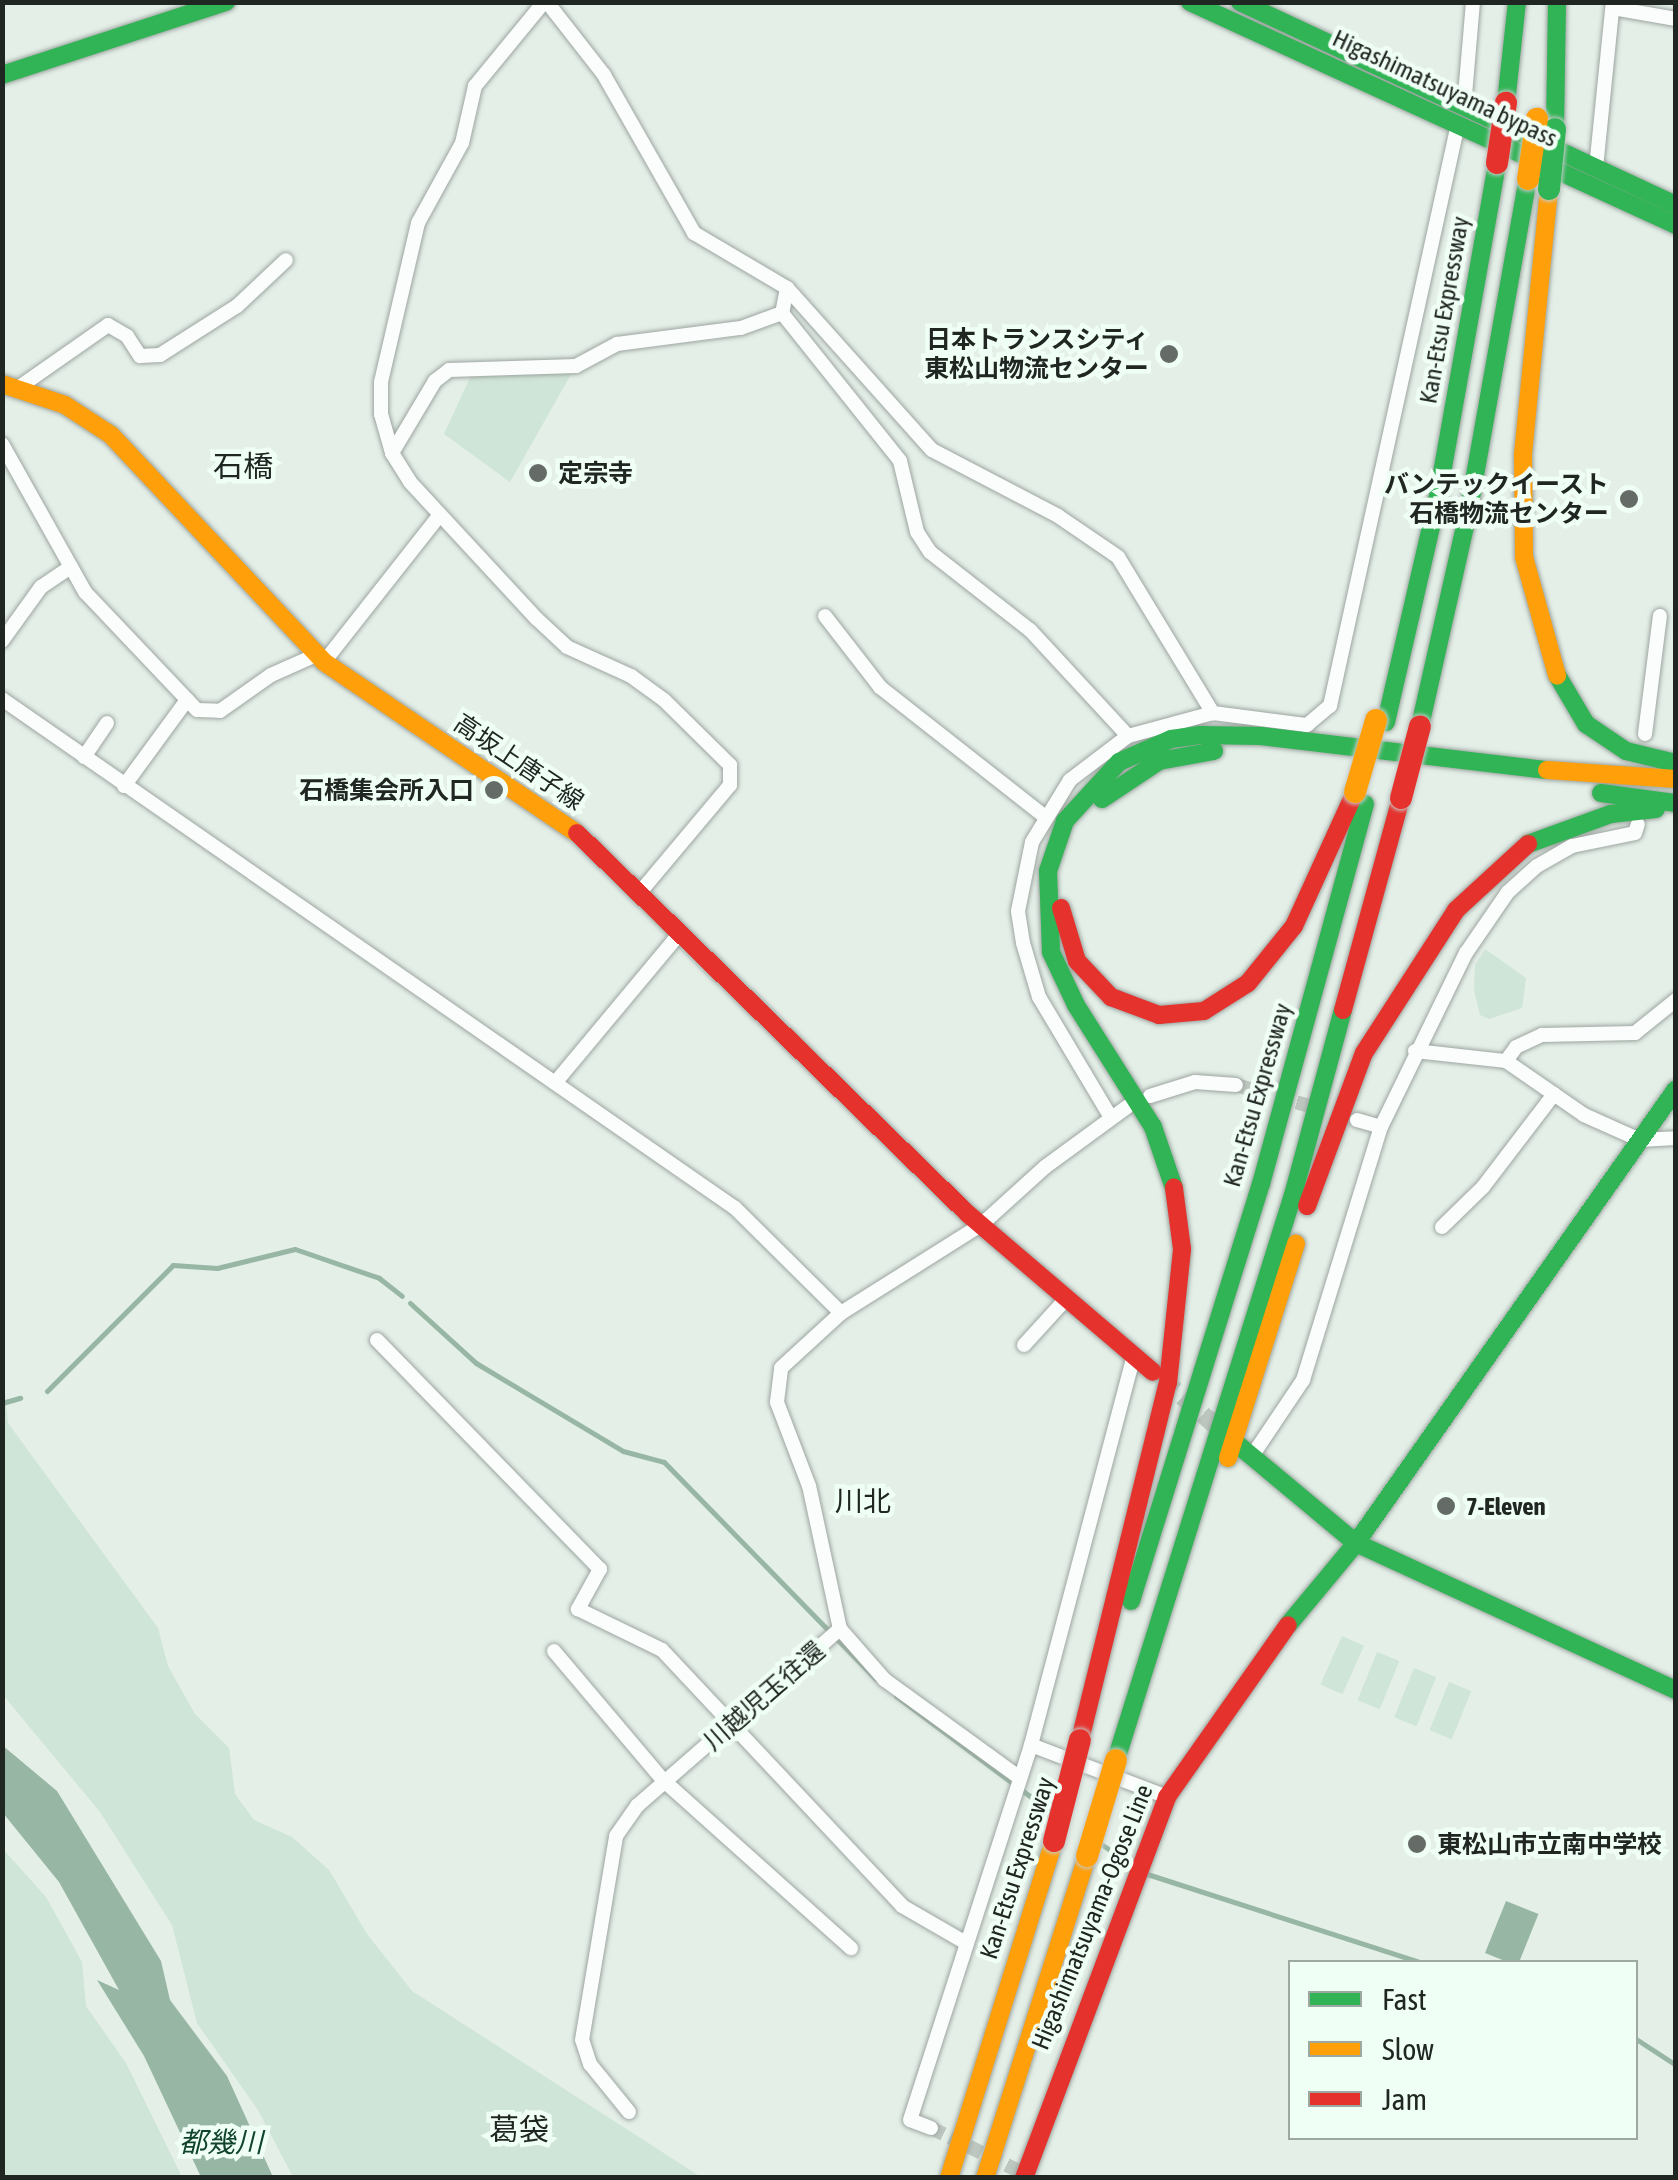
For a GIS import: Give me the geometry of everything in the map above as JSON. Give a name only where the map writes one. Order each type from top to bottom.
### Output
[{"type":"main road","name":"Higashimatsuyama bypass","points":[[1190,2],[1596,168],[1676,205]]},
{"type":"main road","name":"Higashimatsuyama bypass","points":[[1240,2],[1676,225]]},
{"type":"main road","name":"Kan-Etsu Expressway","points":[[949,2178],[1261,1184],[1381,721],[1461,376],[1506,103],[1517,2]]},
{"type":"main road","points":[[1554,2],[1523,456],[1524,557],[1532,601],[1558,678],[1586,724],[1626,752],[1676,763]]},
{"type":"main road","points":[[2,75],[218,4]]},
{"type":"main road","points":[[985,2178],[1293,1195],[1420,726],[1539,184]]},
{"type":"main road","name":"高坂上唐子線","points":[[10,386],[65,405],[111,435],[320,658],[588,841],[981,1226],[1154,1372]]},
{"type":"main road","points":[[1083,1742],[1168,1384],[1182,1249],[1174,1188],[1153,1127],[1076,1004],[1052,952],[1048,871],[1064,821],[1119,762],[1171,739],[1200,734],[1260,736],[1623,780],[1676,779]]},
{"type":"main road","points":[[1361,793],[1294,926],[1248,983],[1225,1000],[1183,1016],[1134,1009],[1102,989],[1077,961],[1061,910],[1077,832],[1110,790],[1159,761],[1256,752],[1676,806]]},
{"type":"main road","points":[[1169,1600],[1241,1422],[1337,1111],[1391,1003],[1456,910],[1515,852],[1577,823],[1676,806]]},
{"type":"main road","name":"Higashimatsuyama-Ogose Line","points":[[1024,2178],[1130,1883],[1163,1805],[1251,1669],[1356,1543],[1676,1089]]},
{"type":"main road","points":[[1244,1450],[1356,1543],[1676,1690]]},
{"type":"street","points":[[641,891],[730,784],[730,765],[653,692],[567,647],[440,516],[392,453],[381,382],[418,223],[462,142],[476,86],[546,2],[604,75],[694,233],[787,288],[916,438],[1118,558],[1213,713]]},
{"type":"street","points":[[1110,1116],[1040,997],[1023,943],[1022,873],[1044,816],[1070,780],[1128,736],[1213,713],[1307,725],[1330,706],[1461,116],[1473,2]]},
{"type":"street","points":[[1596,168],[1613,5],[1676,19]]},
{"type":"street","points":[[10,386],[108,324],[127,336],[140,356],[160,355],[237,306],[286,260]]},
{"type":"street","points":[[782,312],[787,288]]},
{"type":"street","points":[[392,453],[435,381],[449,370],[576,366],[616,344],[741,328],[782,312]]},
{"type":"street","points":[[782,312],[900,460],[917,532],[930,552],[1030,630],[1128,736]]},
{"type":"street","points":[[2,444],[71,568],[102,614],[187,700],[215,713],[271,674],[320,658],[440,516]]},
{"type":"street","points":[[2,640],[41,587],[71,568]]},
{"type":"street","points":[[825,616],[880,687],[1044,816]]},
{"type":"street","points":[[1645,734],[1660,616]]},
{"type":"street","points":[[2,699],[736,1208],[841,1313]]},
{"type":"street","points":[[124,786],[187,700]]},
{"type":"street","points":[[84,757],[107,724]]},
{"type":"street","points":[[1244,1450],[1303,1380],[1381,1127],[1440,996],[1508,892],[1572,846],[1635,833],[1638,824]]},
{"type":"street","points":[[555,1083],[681,932]]},
{"type":"street","points":[[1506,1061],[1516,1047],[1542,1035],[1635,1032],[1676,1000]]},
{"type":"street","points":[[1415,1050],[1506,1061],[1554,1094],[1640,1140],[1676,1138]]},
{"type":"street","points":[[1150,1096],[1195,1082],[1236,1085]]},
{"type":"street","points":[[1442,1227],[1483,1187],[1554,1094]]},
{"type":"street","name":"川越児玉往還","points":[[629,2112],[590,2064],[582,2040],[616,1836],[664,1781],[834,1634],[808,1486],[776,1393],[789,1358],[841,1313],[981,1226],[1110,1116],[1127,1107]]},
{"type":"street","points":[[1357,1120],[1381,1127]]},
{"type":"street","points":[[1024,1344],[1066,1299]]},
{"type":"street","points":[[377,1340],[600,1569],[578,1609],[662,1650],[902,1906],[966,1943]]},
{"type":"street","points":[[930,2128],[910,2120],[1030,1745],[1134,1356]]},
{"type":"street","points":[[834,1634],[1017,1786]]},
{"type":"street","points":[[554,1651],[664,1781],[851,1948]]},
{"type":"street","points":[[1030,1745],[1163,1805]]},
{"type":"shaded area","points":[[474,369],[574,369],[510,482],[444,434]]},
{"type":"shaded area","points":[[1485,949],[1526,978],[1522,1008],[1489,1019],[1480,1015],[1474,990],[1475,965]]},
{"type":"shaded area","points":[[2,1364],[8,1423],[158,1628],[168,1666],[195,1714],[229,1748],[235,1794],[254,1820],[292,1837],[329,1870],[367,1934],[412,1991],[701,2177],[293,2177],[258,2110],[197,2023],[172,1925],[100,1812],[3,1695]]},
{"type":"shaded area","points":[[1342,1636],[1364,1646],[1342,1694],[1320,1684]]},
{"type":"shaded area","points":[[1377,1652],[1399,1661],[1380,1709],[1358,1700]]},
{"type":"shaded area","points":[[1414,1668],[1436,1677],[1416,1726],[1394,1717]]},
{"type":"shaded area","points":[[1449,1682],[1471,1691],[1452,1739],[1430,1730]]},
{"type":"shaded area","points":[[3,1849],[46,1897],[82,1962],[86,2006],[126,2063],[182,2177],[3,2177]]},
{"type":"water","name":"都幾川","points":[[2,1745],[57,1791],[161,1961],[170,2000],[227,2076],[273,2177],[201,2177],[144,2056],[97,1980],[119,1990],[59,1882],[3,1813]]},
{"type":"water","points":[[1506,1901],[1538,1914],[1520,1960],[1503,1960],[1485,1953]]},
{"type":"waterway","points":[[47,1391],[173,1265],[217,1268],[295,1249],[379,1278],[402,1296]]},
{"type":"waterway","points":[[410,1303],[476,1363],[623,1451],[664,1462],[876,1679]]},
{"type":"waterway","points":[[2,1403],[20,1398]]},
{"type":"waterway","points":[[896,1696],[1051,1812]]},
{"type":"waterway","points":[[1098,1842],[1135,1867]]},
{"type":"waterway","points":[[1144,1873],[1414,1960]]},
{"type":"waterway","points":[[1638,2040],[1676,2065]]},
{"type":"tunnel","points":[[1236,1085],[1323,1110]]},
{"type":"tunnel","points":[[1162,1379],[1225,1434]]},
{"type":"tunnel","points":[[931,2128],[1033,2178]]},
{"type":"traffic: fast","points":[[2,75],[226,2]]},
{"type":"traffic: fast","points":[[1190,2],[1676,225]]},
{"type":"traffic: fast","points":[[1240,2],[1676,205]]},
{"type":"traffic: fast","points":[[1506,103],[1517,2]]},
{"type":"traffic: fast","points":[[1555,129],[1557,2]]},
{"type":"traffic: fast","points":[[1549,189],[1555,129]]},
{"type":"traffic: fast","points":[[1386,722],[1437,501],[1497,163]]},
{"type":"traffic: fast","points":[[1420,726],[1469,509],[1528,179]]},
{"type":"traffic: fast","points":[[1557,675],[1586,724],[1626,751],[1676,763]]},
{"type":"traffic: fast","points":[[1174,1188],[1153,1127],[1076,1005],[1051,952],[1048,871],[1065,821],[1119,762],[1171,739],[1200,735],[1261,736],[1547,770]]},
{"type":"traffic: fast","points":[[1102,799],[1159,761],[1214,751]]},
{"type":"traffic: fast","points":[[1601,793],[1676,803]]},
{"type":"traffic: fast","points":[[1131,1601],[1261,1184],[1365,804]]},
{"type":"traffic: fast","points":[[1528,844],[1611,814],[1656,809]]},
{"type":"traffic: fast","points":[[1116,1760],[1293,1195],[1343,1010]]},
{"type":"traffic: fast","points":[[1237,1444],[1356,1543],[1676,1089]]},
{"type":"traffic: fast","points":[[1288,1625],[1356,1543],[1676,1690]]},
{"type":"traffic: slow","points":[[1528,179],[1537,119]]},
{"type":"traffic: slow","points":[[1549,189],[1523,456],[1524,557],[1557,675]]},
{"type":"traffic: slow","points":[[2,384],[65,405],[111,435],[324,662],[577,833]]},
{"type":"traffic: slow","points":[[1355,792],[1376,720]]},
{"type":"traffic: slow","points":[[1547,770],[1676,779]]},
{"type":"traffic: slow","points":[[1228,1458],[1296,1244]]},
{"type":"traffic: slow","points":[[1087,1856],[1116,1760]]},
{"type":"traffic: slow","points":[[949,2178],[1054,1841]]},
{"type":"traffic: slow","points":[[985,2178],[1087,1856]]},
{"type":"traffic: jam","points":[[1497,163],[1506,103]]},
{"type":"traffic: jam","points":[[1401,798],[1420,726]]},
{"type":"traffic: jam","points":[[1061,908],[1077,961],[1111,997],[1159,1015],[1204,1011],[1248,983],[1294,926],[1355,792]]},
{"type":"traffic: jam","points":[[1343,1010],[1401,798]]},
{"type":"traffic: jam","points":[[577,833],[968,1214],[1153,1372]]},
{"type":"traffic: jam","points":[[1307,1206],[1364,1053],[1456,910],[1528,844]]},
{"type":"traffic: jam","points":[[1080,1740],[1168,1383],[1182,1249],[1174,1188]]},
{"type":"traffic: jam","points":[[1024,2178],[1167,1797],[1288,1625]]},
{"type":"traffic: jam","points":[[1054,1841],[1080,1740]]},
{"type":"place","name":"日本トランスシティ 東松山物流センター","points":[[1169,354]]},
{"type":"place","name":"定宗寺","points":[[538,473]]},
{"type":"place","name":"バンテックイースト 石橋物流センター","points":[[1629,499]]},
{"type":"place","name":"石橋集会所入口","points":[[494,790]]},
{"type":"place","name":"7-Eleven","points":[[1446,1506]]},
{"type":"place","name":"東松山市立南中学校","points":[[1417,1844]]},
{"type":"district","name":"石橋","points":[[243,466]]},
{"type":"district","name":"川北","points":[[863,1501]]},
{"type":"district","name":"葛袋","points":[[519,2129]]}]
